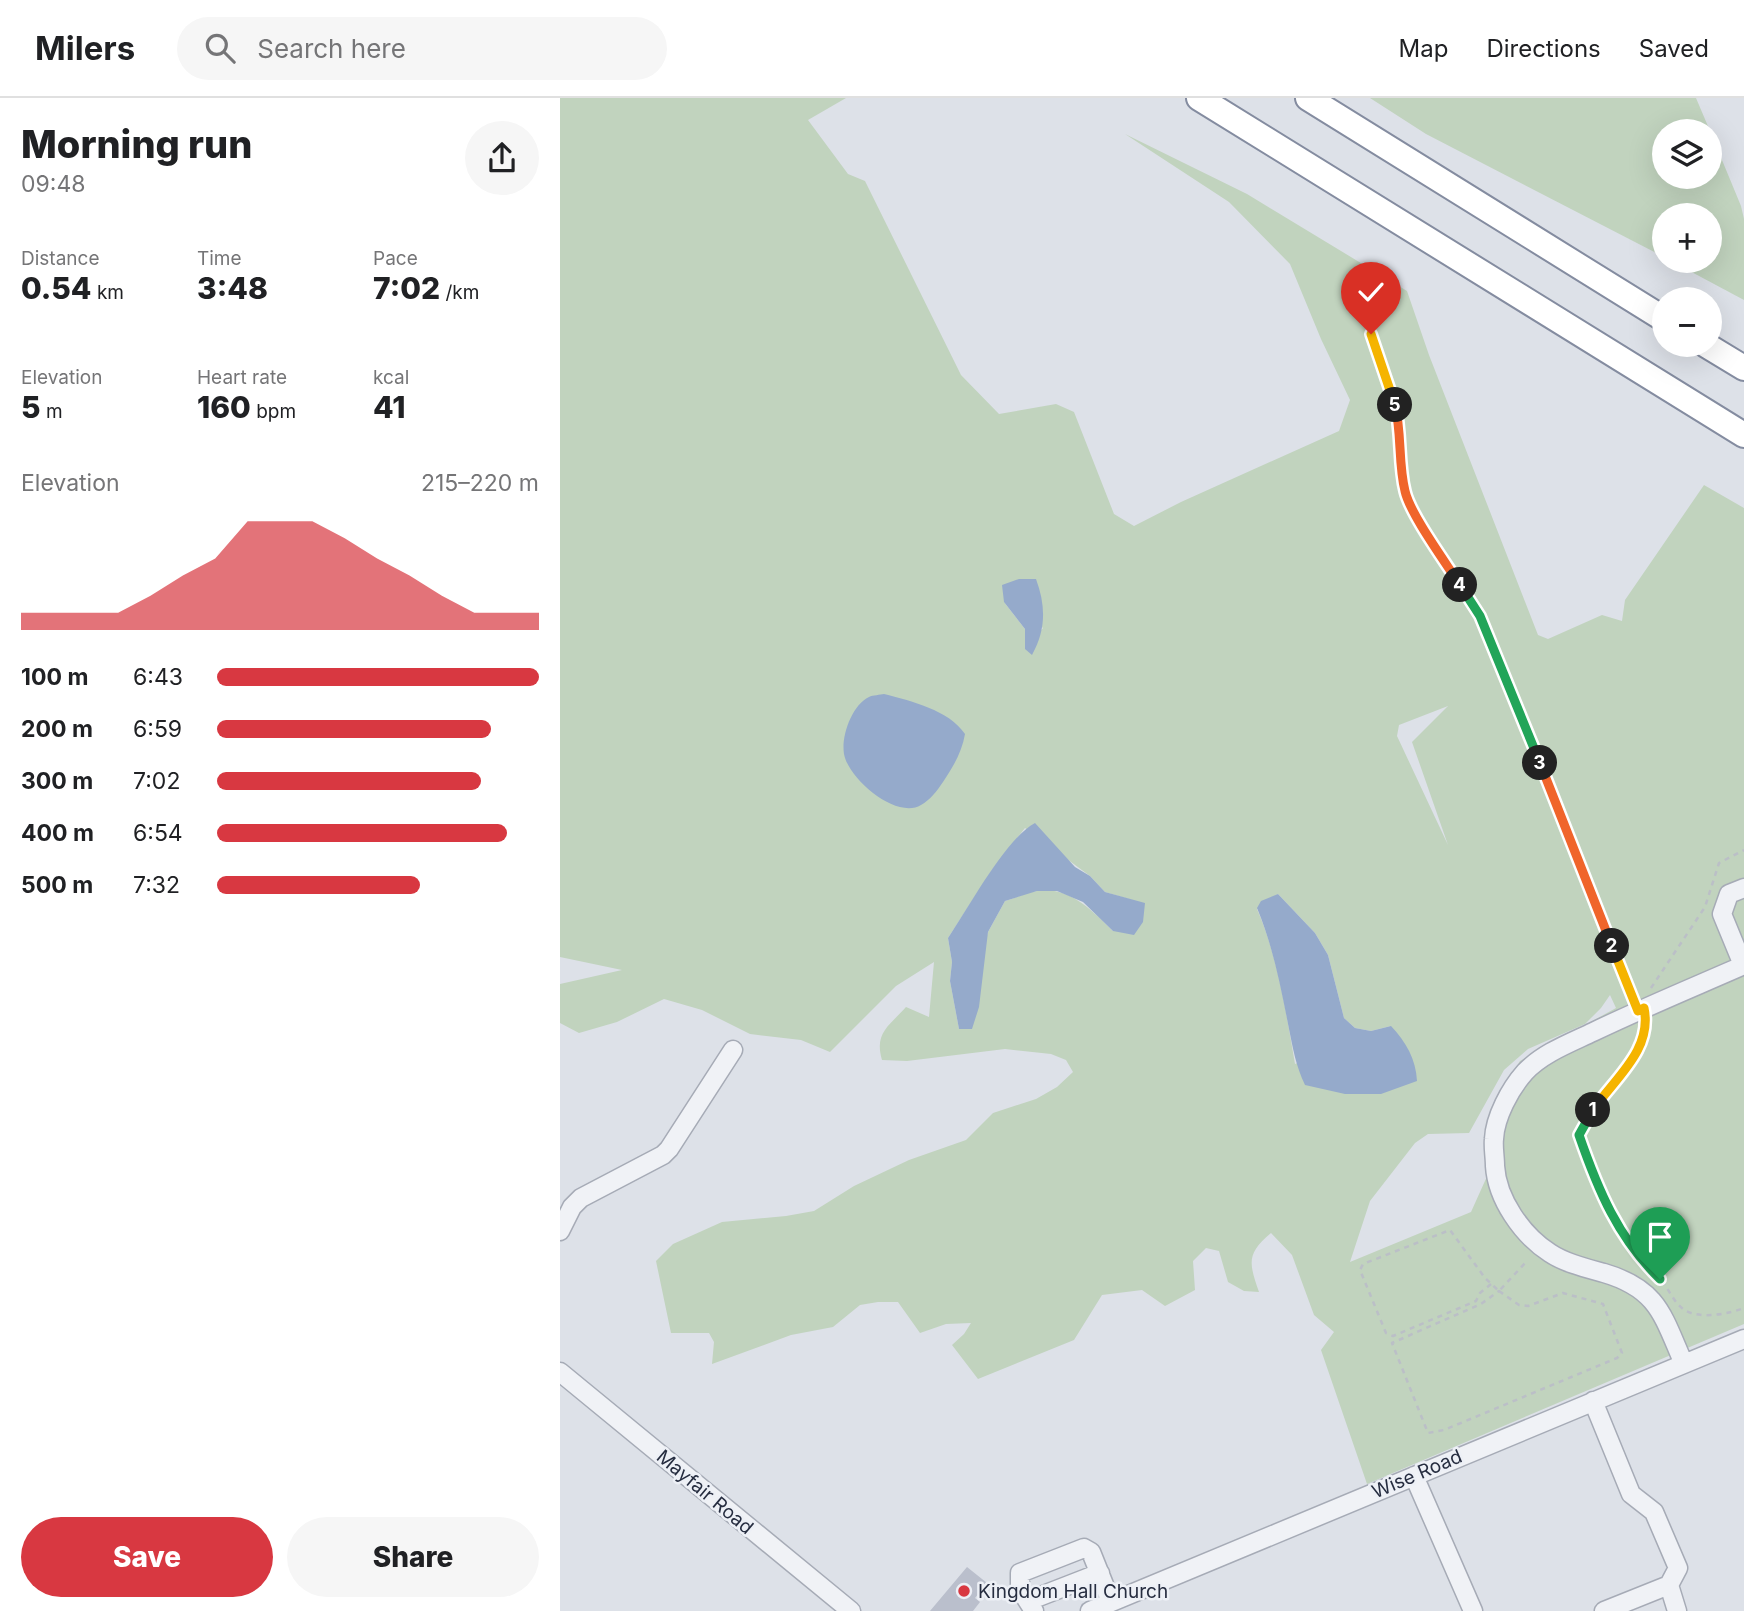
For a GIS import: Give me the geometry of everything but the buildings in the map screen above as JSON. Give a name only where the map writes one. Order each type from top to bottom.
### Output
[{"type":"highway","points":[[1199,98],[1744,435]]},
{"type":"highway","points":[[1307,98],[1652,312]]},
{"type":"highway","points":[[1722,355],[1744,368]]},
{"type":"street","points":[[1684,1364],[1659,1308],[1645,1291],[1626,1280],[1572,1264],[1550,1253],[1519,1224],[1504,1200],[1496,1172],[1493,1139],[1499,1115],[1525,1072],[1548,1054],[1641,1009],[1744,965],[1722,914],[1729,894],[1744,888]]},
{"type":"street","points":[[560,1231],[572,1207],[581,1198],[663,1155],[669,1149],[733,1051]]},
{"type":"street","name":"Wise Road","points":[[1090,1611],[1744,1339]]},
{"type":"street","name":"Mayfair Road","points":[[560,1372],[850,1611]]},
{"type":"street","points":[[1593,1401],[1631,1494],[1654,1512],[1678,1568],[1669,1585],[1604,1611]]},
{"type":"street","points":[[1414,1476],[1473,1611]]},
{"type":"street","points":[[1100,1573],[1031,1606],[1020,1589],[1020,1573],[1084,1548],[1091,1552],[1100,1573],[1111,1602]]},
{"type":"street","points":[[1669,1585],[1677,1611]]},
{"type":"path","points":[[1371,334],[1396,408],[1405,495],[1480,616],[1647,1020],[1644,1039],[1632,1061],[1604,1094],[1579,1135],[1596,1183],[1626,1240],[1678,1304],[1694,1314],[1713,1315],[1744,1308]]},
{"type":"path","points":[[1641,1009],[1650,990],[1705,907],[1719,863],[1744,850]]},
{"type":"path","points":[[1491,1284],[1480,1293],[1476,1301],[1393,1336],[1386,1333],[1360,1270],[1363,1264],[1450,1230],[1465,1254],[1491,1284],[1499,1291],[1519,1305],[1528,1306],[1563,1293],[1603,1304],[1622,1353],[1617,1358],[1444,1430],[1428,1433],[1392,1342],[1481,1304],[1499,1291],[1527,1261]]},
{"type":"green space","points":[[560,98],[846,98],[808,120],[848,174],[865,181],[961,375],[999,414],[1056,404],[1074,412],[1114,514],[1134,526],[1339,431],[1350,400],[1290,264],[1229,202],[1125,134],[1247,194],[1407,291],[1429,355],[1538,635],[1548,639],[1602,615],[1622,621],[1625,600],[1704,485],[1744,508],[1744,1324],[1367,1484],[1321,1350],[1334,1332],[1314,1315],[1292,1255],[1271,1233],[1257,1247],[1252,1260],[1259,1292],[1244,1291],[1228,1282],[1219,1251],[1206,1248],[1193,1261],[1195,1290],[1165,1306],[1142,1290],[1102,1295],[1074,1340],[978,1379],[952,1345],[971,1323],[946,1324],[920,1333],[898,1302],[860,1305],[833,1327],[791,1335],[712,1364],[714,1342],[709,1333],[671,1333],[656,1261],[673,1244],[722,1222],[814,1211],[854,1186],[909,1160],[966,1140],[993,1113],[1036,1099],[1057,1087],[1073,1072],[1066,1060],[1051,1054],[1005,1049],[907,1061],[882,1060],[882,1036],[906,1007],[929,1017],[934,962],[896,986],[830,1052],[801,1040],[750,1034],[702,1010],[664,999],[617,1022],[579,1033],[560,1023],[560,984],[622,970],[560,957]],"holes":[[[1004,602],[1043,628],[1025,649],[1025,629]],[[1448,706],[1412,742],[1448,845],[1397,736],[1399,725]],[[1025,828],[1090,876],[1105,892],[1132,900],[1113,931],[1080,902],[1060,892],[1033,892],[1005,901],[988,932],[959,1029],[950,981],[952,962],[948,938],[992,870]],[[1278,894],[1315,933],[1328,955],[1344,1018],[1355,1028],[1371,1031],[1391,1026],[1295,1064],[1280,985],[1257,909]],[[1610,995],[1616,1008],[1520,1061],[1503,1089],[1489,1172],[1471,1212],[1350,1262],[1370,1201],[1415,1143],[1428,1134],[1469,1133],[1504,1070],[1528,1049],[1585,1024]]]},
{"type":"green space","points":[[1370,98],[1696,98],[1705,119],[1652,119],[1652,189],[1722,189],[1722,160],[1744,219],[1744,300],[1693,273],[1722,273],[1722,203],[1652,203],[1652,251],[1426,134]]},
{"type":"water","points":[[1019,579],[1036,579],[1042,599],[1042,627],[1032,655],[1025,649],[1025,629],[1004,602],[1002,585]]},
{"type":"water","points":[[884,694],[917,703],[939,713],[965,734],[957,759],[938,789],[924,803],[911,808],[899,807],[875,794],[854,774],[844,754],[846,730],[853,714],[869,697]]},
{"type":"water","points":[[1035,823],[1075,867],[1090,876],[1105,892],[1145,903],[1143,922],[1134,935],[1113,931],[1083,902],[1057,891],[1037,891],[1005,901],[988,932],[979,1007],[972,1029],[959,1029],[950,981],[952,962],[948,938],[1000,858],[1024,831]]},
{"type":"water","points":[[1278,894],[1315,933],[1328,955],[1344,1018],[1355,1028],[1371,1031],[1391,1026],[1409,1051],[1415,1065],[1417,1081],[1381,1094],[1345,1094],[1305,1085],[1295,1057],[1272,952],[1257,908],[1261,901]]},
{"type":"place","name":"Kingdom Hall Church","points":[[964,1591]]},
{"type":"route","points":[[1371,334],[1396,408],[1405,495],[1480,616],[1638,1011],[1644,1008],[1647,1020],[1644,1039],[1632,1061],[1604,1094],[1579,1135],[1596,1183],[1626,1240],[1638,1257],[1660,1279]]}]
